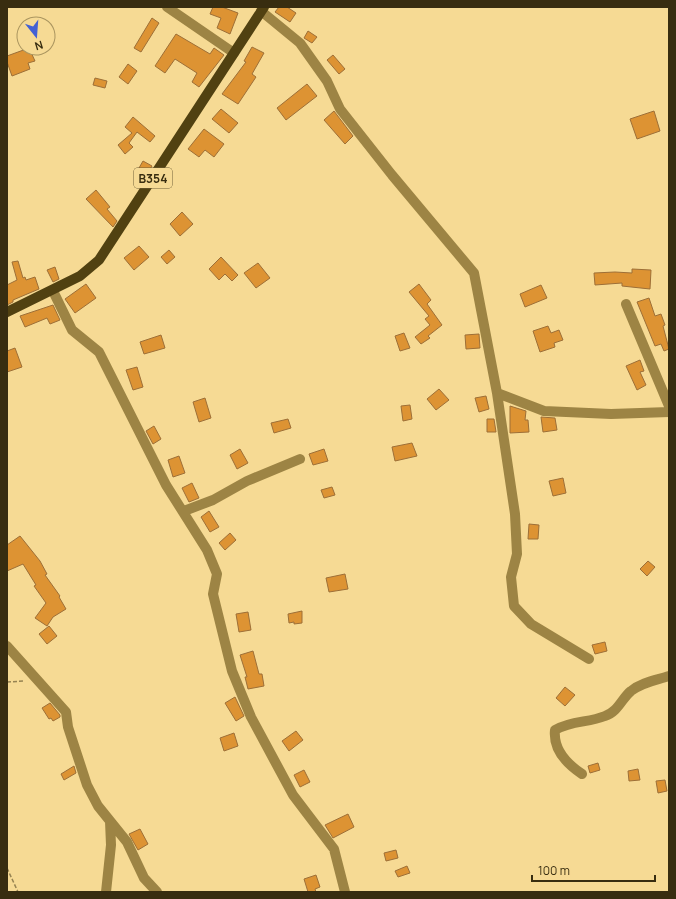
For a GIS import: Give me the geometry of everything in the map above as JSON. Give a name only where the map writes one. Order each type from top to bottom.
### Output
[{"type":"main road","name":"B354","points":[[7,312],[53,291],[80,276],[99,260],[262,9]]},
{"type":"street","points":[[167,7],[234,53]]},
{"type":"street","points":[[262,9],[300,44],[327,82],[340,109],[392,175],[474,273],[497,393],[515,514],[517,554],[511,577],[514,606],[531,624],[589,659]]},
{"type":"street","points":[[53,291],[72,330],[99,352],[166,485],[184,511],[207,550],[217,574],[212,594],[232,671],[251,717],[293,795],[334,849],[345,892]]},
{"type":"street","points":[[626,304],[669,406]]},
{"type":"street","points":[[497,393],[544,411],[611,414],[669,412]]},
{"type":"street","points":[[184,511],[213,500],[247,481],[300,459]]},
{"type":"street","points":[[7,646],[66,712],[68,727],[87,785],[98,806],[127,842],[144,878],[157,892]]},
{"type":"street","points":[[582,774],[572,767],[563,756],[554,741],[555,730],[566,724],[606,716],[618,708],[631,691],[643,684],[669,676]]},
{"type":"street","points":[[106,892],[111,845],[110,821]]},
{"type":"path","points":[[7,682],[39,681]]},
{"type":"path","points":[[7,868],[18,892]]},
{"type":"building","points":[[213,7],[222,7],[238,13],[230,34],[217,28],[221,18],[210,14]]},
{"type":"building","points":[[279,7],[287,7],[296,13],[290,22],[275,12]]},
{"type":"building","points":[[152,18],[159,23],[141,52],[134,48]]},
{"type":"building","points":[[308,31],[317,37],[312,43],[304,38]]},
{"type":"building","points":[[176,34],[210,54],[214,48],[224,55],[199,87],[192,82],[197,73],[175,59],[165,73],[155,66]]},
{"type":"building","points":[[252,47],[264,53],[252,74],[256,77],[238,104],[222,94],[246,62],[244,61]]},
{"type":"building","points":[[16,53],[16,56],[33,56],[35,61],[28,63],[30,69],[12,76],[7,62],[7,56]]},
{"type":"building","points":[[333,55],[345,69],[339,74],[327,60]]},
{"type":"building","points":[[128,64],[137,71],[128,84],[119,77]]},
{"type":"building","points":[[95,78],[107,81],[105,88],[93,85]]},
{"type":"building","points":[[307,84],[317,96],[286,120],[277,108]]},
{"type":"building","points":[[221,109],[238,123],[229,133],[212,119]]},
{"type":"building","points":[[334,111],[353,136],[345,144],[324,120]]},
{"type":"building","points":[[654,111],[660,131],[637,139],[630,119]]},
{"type":"building","points":[[133,117],[155,136],[150,142],[137,132],[129,143],[133,147],[125,154],[118,145],[132,133],[125,127]]},
{"type":"building","points":[[204,129],[224,144],[214,157],[205,150],[199,157],[188,149]]},
{"type":"building","points":[[143,161],[152,166],[148,173],[139,168]]},
{"type":"building","points":[[96,190],[110,207],[107,209],[117,221],[113,227],[86,199]]},
{"type":"building","points":[[182,212],[193,224],[180,236],[170,224]]},
{"type":"building","points":[[139,246],[149,257],[134,270],[124,258]]},
{"type":"building","points":[[169,250],[175,257],[167,264],[161,257]]},
{"type":"building","points":[[221,257],[238,275],[232,281],[225,274],[219,280],[209,269]]},
{"type":"building","points":[[18,261],[23,278],[25,277],[26,280],[35,277],[39,289],[13,300],[13,302],[7,305],[7,285],[17,280],[12,262]]},
{"type":"building","points":[[258,263],[270,278],[256,288],[244,273]]},
{"type":"building","points":[[55,267],[59,279],[53,282],[47,270]]},
{"type":"building","points":[[632,269],[651,270],[650,289],[622,286],[622,283],[595,285],[594,273],[632,273]]},
{"type":"building","points":[[86,284],[96,298],[75,313],[65,299]]},
{"type":"building","points":[[419,284],[431,300],[427,304],[442,325],[428,336],[430,338],[421,344],[415,337],[430,325],[425,319],[429,316],[409,292]]},
{"type":"building","points":[[541,285],[547,298],[525,307],[520,294]]},
{"type":"building","points":[[649,298],[655,316],[661,314],[665,325],[663,326],[669,349],[664,351],[661,344],[655,346],[637,302]]},
{"type":"building","points":[[53,305],[60,320],[50,324],[47,318],[25,327],[20,316]]},
{"type":"building","points":[[548,326],[551,333],[559,330],[563,340],[554,343],[555,347],[540,352],[533,331]]},
{"type":"building","points":[[404,333],[410,348],[400,351],[395,336]]},
{"type":"building","points":[[479,334],[480,348],[466,349],[465,335]]},
{"type":"building","points":[[161,335],[165,348],[144,354],[140,342]]},
{"type":"building","points":[[15,348],[22,367],[7,372],[7,351]]},
{"type":"building","points":[[640,360],[644,371],[640,372],[646,385],[637,390],[626,366]]},
{"type":"building","points":[[137,367],[143,387],[133,390],[126,370]]},
{"type":"building","points":[[439,389],[449,400],[436,410],[427,399]]},
{"type":"building","points":[[486,396],[489,409],[479,412],[475,398]]},
{"type":"building","points":[[205,398],[211,418],[199,422],[193,402]]},
{"type":"building","points":[[410,405],[412,419],[403,421],[401,406]]},
{"type":"building","points":[[510,406],[526,411],[525,420],[528,420],[529,432],[510,433]]},
{"type":"building","points":[[541,417],[555,418],[557,430],[543,432]]},
{"type":"building","points":[[288,419],[291,428],[274,433],[271,423]]},
{"type":"building","points":[[487,419],[494,419],[496,432],[487,432]]},
{"type":"building","points":[[154,426],[161,439],[153,444],[146,431]]},
{"type":"building","points":[[412,443],[417,456],[395,461],[392,447]]},
{"type":"building","points":[[240,449],[248,463],[237,469],[230,455]]},
{"type":"building","points":[[324,449],[328,461],[313,465],[309,454]]},
{"type":"building","points":[[179,456],[185,473],[173,477],[168,460]]},
{"type":"building","points":[[563,478],[566,493],[553,496],[549,481]]},
{"type":"building","points":[[192,483],[199,498],[189,502],[182,488]]},
{"type":"building","points":[[332,487],[335,495],[324,498],[321,490]]},
{"type":"building","points":[[209,511],[219,527],[210,532],[201,517]]},
{"type":"building","points":[[529,524],[539,525],[538,539],[528,539]]},
{"type":"building","points":[[230,533],[236,540],[225,550],[219,543]]},
{"type":"building","points":[[20,536],[40,561],[47,574],[45,575],[60,596],[59,597],[66,609],[53,617],[47,626],[35,618],[46,603],[34,586],[36,585],[23,564],[7,571],[7,545]]},
{"type":"building","points":[[648,561],[655,567],[647,576],[640,569]]},
{"type":"building","points":[[345,574],[348,589],[329,592],[326,578]]},
{"type":"building","points":[[302,611],[302,623],[289,623],[288,614]]},
{"type":"building","points":[[248,612],[251,630],[239,632],[236,614]]},
{"type":"building","points":[[49,626],[57,636],[47,644],[39,634]]},
{"type":"building","points":[[605,642],[607,651],[595,654],[592,645]]},
{"type":"building","points":[[253,651],[259,674],[262,674],[264,686],[248,689],[245,677],[247,677],[240,655]]},
{"type":"building","points":[[565,687],[575,695],[565,706],[556,698]]},
{"type":"building","points":[[235,697],[244,716],[236,721],[225,703]]},
{"type":"building","points":[[50,703],[60,715],[60,717],[53,721],[51,718],[49,719],[42,708]]},
{"type":"building","points":[[296,731],[303,740],[289,751],[282,741]]},
{"type":"building","points":[[234,733],[238,746],[224,751],[220,738]]},
{"type":"building","points":[[598,763],[600,770],[590,773],[588,766]]},
{"type":"building","points":[[74,766],[76,773],[64,780],[61,774]]},
{"type":"building","points":[[638,769],[640,780],[629,781],[628,771]]},
{"type":"building","points":[[304,770],[310,782],[300,787],[294,775]]},
{"type":"building","points":[[665,780],[667,791],[658,793],[656,781]]},
{"type":"building","points":[[348,814],[354,827],[333,838],[325,825]]},
{"type":"building","points":[[140,829],[148,844],[138,850],[129,834]]},
{"type":"building","points":[[396,850],[398,858],[386,861],[384,853]]},
{"type":"building","points":[[407,866],[410,873],[398,877],[395,871]]},
{"type":"building","points":[[316,875],[320,887],[315,889],[316,892],[308,892],[304,879]]}]
